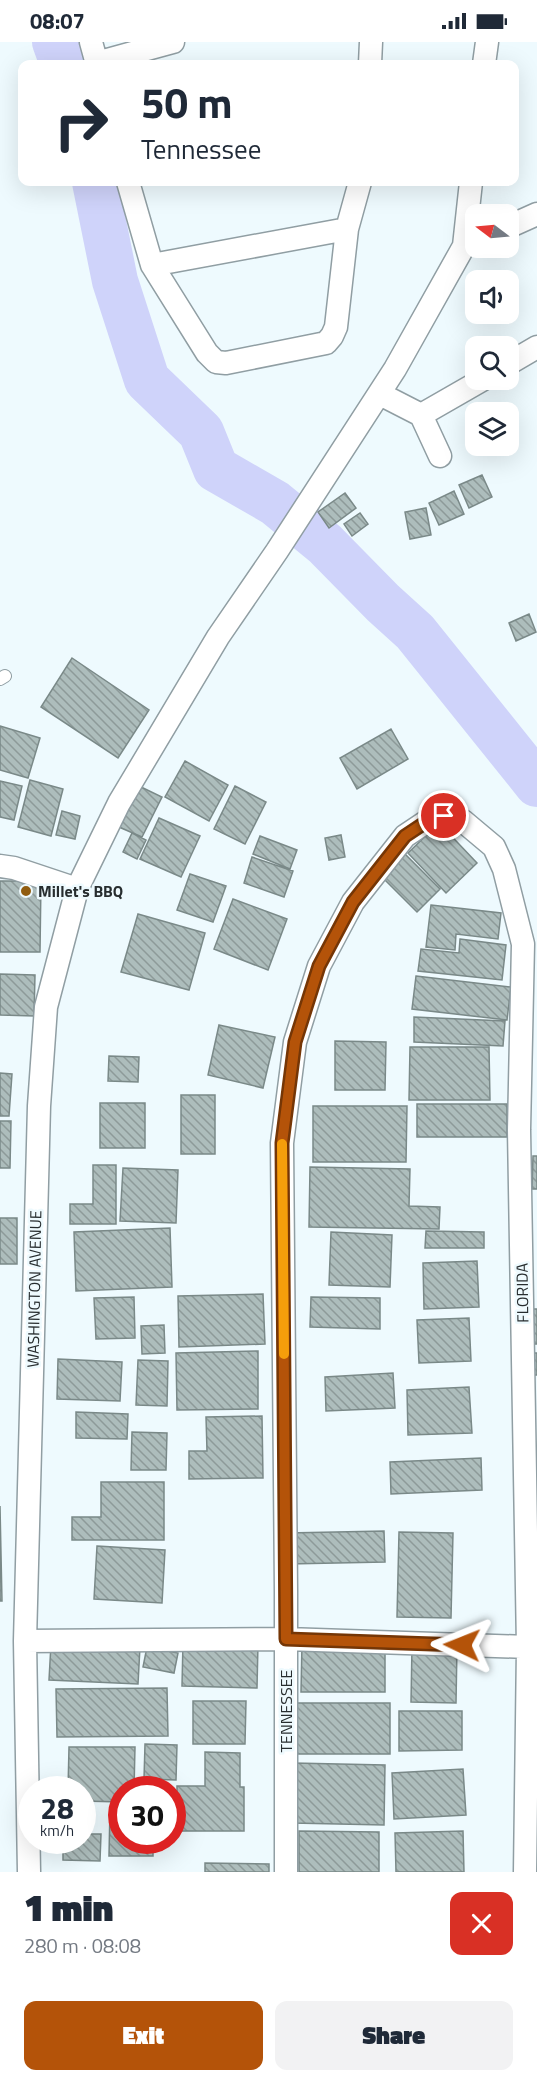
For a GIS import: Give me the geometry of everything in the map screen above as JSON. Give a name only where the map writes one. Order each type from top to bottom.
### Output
[{"type":"street","points":[[95,56],[173,42]]},
{"type":"street","points":[[370,60],[371,42]]},
{"type":"street","points":[[485,60],[487,42]]},
{"type":"street","points":[[129,186],[152,265],[207,353],[216,362],[226,363],[326,343],[332,336],[336,327],[347,229],[359,186]]},
{"type":"street","points":[[471,186],[471,204]]},
{"type":"street","points":[[519,222],[537,214]]},
{"type":"street","points":[[152,265],[347,229]]},
{"type":"street","name":"WASHINGTON AVENUE","points":[[29,1872],[25,1641],[40,1095],[46,1007],[77,889],[119,803],[218,638],[380,394],[465,251]]},
{"type":"street","points":[[519,358],[537,347]]},
{"type":"street","points":[[421,416],[465,390]]},
{"type":"street","points":[[380,394],[421,416],[440,456]]},
{"type":"street","name":"TENNESSEE","points":[[286,1872],[282,1143],[295,1042],[319,966],[353,902],[405,836],[426,822],[444,816],[463,821],[479,834]]},
{"type":"street","name":"FLORIDA","points":[[479,834],[494,848],[504,869],[523,944],[519,1130],[531,1469],[525,1872]]},
{"type":"street","points":[[0,866],[14,868],[77,889]]},
{"type":"street","points":[[25,1641],[286,1639],[528,1647]]},
{"type":"building","points":[[482,475],[492,497],[469,508],[459,485]]},
{"type":"building","points":[[454,491],[464,514],[439,525],[429,503]]},
{"type":"building","points":[[345,493],[356,508],[329,528],[318,512]]},
{"type":"building","points":[[426,508],[431,535],[410,539],[405,512]]},
{"type":"building","points":[[360,513],[368,524],[352,536],[344,524]]},
{"type":"building","points":[[529,614],[536,632],[516,641],[509,623]]},
{"type":"building","points":[[72,658],[149,710],[118,758],[41,707]]},
{"type":"building","points":[[0,726],[40,738],[28,778],[0,770]]},
{"type":"building","points":[[391,729],[408,759],[357,789],[340,758]]},
{"type":"building","points":[[185,761],[228,785],[209,821],[165,797]]},
{"type":"building","points":[[30,780],[63,789],[51,836],[18,827]]},
{"type":"building","points":[[0,781],[22,786],[14,820],[0,817]]},
{"type":"building","points":[[139,786],[162,797],[142,837],[119,827]]},
{"type":"building","points":[[235,786],[266,802],[245,844],[214,829]]},
{"type":"building","points":[[62,811],[80,816],[75,839],[56,835]]},
{"type":"building","points":[[159,818],[200,836],[181,877],[140,859]]},
{"type":"building","points":[[439,823],[477,863],[446,893],[408,853]]},
{"type":"building","points":[[132,833],[146,840],[137,859],[123,852]]},
{"type":"building","points":[[341,835],[345,857],[329,860],[325,838]]},
{"type":"building","points":[[260,836],[297,850],[290,869],[253,854]]},
{"type":"building","points":[[405,854],[440,889],[417,912],[382,877]]},
{"type":"building","points":[[252,857],[293,871],[284,897],[244,883]]},
{"type":"building","points":[[190,874],[226,886],[213,922],[177,910]]},
{"type":"building","points":[[0,881],[41,881],[40,952],[0,952]]},
{"type":"building","points":[[233,899],[287,919],[268,970],[214,949]]},
{"type":"building","points":[[431,905],[501,913],[498,939],[456,934],[455,950],[426,947]]},
{"type":"building","points":[[138,914],[205,933],[189,990],[121,972]]},
{"type":"building","points":[[460,939],[506,945],[502,980],[418,971],[421,949],[459,953]]},
{"type":"building","points":[[0,974],[35,975],[34,1016],[0,1015]]},
{"type":"building","points":[[416,976],[511,987],[507,1020],[412,1009]]},
{"type":"building","points":[[414,1017],[505,1021],[503,1046],[414,1042]]},
{"type":"building","points":[[219,1025],[275,1037],[263,1088],[208,1075]]},
{"type":"building","points":[[335,1041],[386,1042],[385,1090],[335,1090]]},
{"type":"building","points":[[410,1047],[489,1047],[490,1100],[409,1100]]},
{"type":"building","points":[[109,1056],[139,1057],[138,1082],[108,1081]]},
{"type":"building","points":[[0,1073],[12,1074],[9,1116],[0,1116]]},
{"type":"building","points":[[181,1095],[215,1095],[215,1154],[181,1154]]},
{"type":"building","points":[[100,1103],[145,1103],[145,1148],[100,1148]]},
{"type":"building","points":[[417,1104],[507,1104],[507,1137],[417,1137]]},
{"type":"building","points":[[313,1106],[407,1106],[406,1162],[313,1162]]},
{"type":"building","points":[[0,1121],[11,1121],[10,1168],[0,1168]]},
{"type":"building","points":[[533,1156],[537,1156],[537,1189],[532,1189]]},
{"type":"building","points":[[93,1165],[116,1165],[116,1224],[70,1224],[70,1204],[93,1204]]},
{"type":"building","points":[[310,1167],[410,1169],[409,1206],[440,1207],[439,1229],[309,1227]]},
{"type":"building","points":[[123,1168],[178,1170],[176,1223],[120,1221]]},
{"type":"building","points":[[0,1218],[17,1218],[17,1264],[0,1264]]},
{"type":"building","points":[[170,1228],[172,1287],[76,1291],[74,1232]]},
{"type":"building","points":[[426,1231],[484,1232],[484,1248],[425,1248]]},
{"type":"building","points":[[331,1232],[392,1235],[390,1287],[329,1285]]},
{"type":"building","points":[[477,1261],[479,1307],[424,1309],[423,1263]]},
{"type":"building","points":[[263,1294],[265,1344],[179,1347],[178,1296]]},
{"type":"building","points":[[134,1297],[135,1338],[96,1339],[94,1298]]},
{"type":"building","points":[[311,1297],[380,1298],[380,1329],[310,1327]]},
{"type":"building","points":[[532,1309],[537,1309],[537,1344],[532,1344]]},
{"type":"building","points":[[469,1318],[471,1361],[419,1363],[417,1320]]},
{"type":"building","points":[[164,1325],[165,1353],[142,1354],[141,1326]]},
{"type":"building","points":[[258,1351],[258,1409],[177,1410],[176,1353]]},
{"type":"building","points":[[525,1353],[537,1353],[537,1375],[526,1375]]},
{"type":"building","points":[[58,1359],[122,1362],[120,1401],[57,1399]]},
{"type":"building","points":[[138,1360],[168,1361],[167,1406],[136,1405]]},
{"type":"building","points":[[393,1373],[395,1408],[326,1411],[325,1377]]},
{"type":"building","points":[[469,1387],[472,1433],[408,1435],[407,1390]]},
{"type":"building","points":[[76,1412],[128,1414],[127,1439],[76,1438]]},
{"type":"building","points":[[262,1416],[263,1478],[189,1479],[189,1451],[207,1451],[206,1417]]},
{"type":"building","points":[[132,1432],[167,1433],[166,1470],[131,1470]]},
{"type":"building","points":[[481,1458],[482,1490],[391,1494],[390,1462]]},
{"type":"building","points":[[101,1482],[164,1482],[164,1540],[72,1540],[72,1517],[101,1517]]},
{"type":"building","points":[[0,1506],[2,1601],[0,1601]]},
{"type":"building","points":[[384,1531],[385,1562],[288,1564],[287,1533]]},
{"type":"building","points":[[399,1532],[453,1533],[451,1618],[397,1617]]},
{"type":"building","points":[[97,1546],[165,1550],[162,1603],[94,1599]]},
{"type":"building","points":[[183,1642],[258,1644],[257,1688],[182,1686]]},
{"type":"building","points":[[302,1643],[385,1644],[385,1692],[301,1692]]},
{"type":"building","points":[[51,1644],[140,1647],[138,1684],[49,1680]]},
{"type":"building","points":[[412,1646],[457,1647],[456,1703],[411,1702]]},
{"type":"building","points":[[147,1647],[178,1653],[174,1673],[143,1667]]},
{"type":"building","points":[[167,1688],[168,1736],[57,1737],[56,1689]]},
{"type":"building","points":[[193,1701],[246,1701],[245,1744],[193,1744]]},
{"type":"building","points":[[294,1703],[390,1703],[390,1754],[294,1754]]},
{"type":"building","points":[[399,1711],[462,1711],[462,1750],[399,1751]]},
{"type":"building","points":[[145,1744],[177,1745],[176,1776],[144,1776]]},
{"type":"building","points":[[69,1747],[135,1747],[134,1776],[108,1776],[108,1802],[96,1801],[96,1776],[68,1776]]},
{"type":"building","points":[[205,1752],[240,1753],[240,1787],[244,1787],[244,1831],[186,1831],[186,1786],[205,1786]]},
{"type":"building","points":[[293,1763],[385,1765],[384,1825],[292,1823]]},
{"type":"building","points":[[463,1769],[466,1815],[394,1819],[392,1773]]},
{"type":"building","points":[[299,1831],[379,1832],[379,1872],[299,1872]]},
{"type":"building","points":[[463,1831],[464,1872],[396,1872],[395,1833]]},
{"type":"building","points":[[96,1834],[101,1834],[100,1861],[63,1860],[63,1854],[96,1854]]},
{"type":"building","points":[[109,1854],[153,1854],[153,1856],[109,1856]]},
{"type":"building","points":[[205,1863],[269,1864],[269,1872],[205,1872]]},
{"type":"waterway","points":[[55,42],[62,60]]},
{"type":"waterway","points":[[96,186],[115,281],[147,380],[201,432],[216,469],[275,503],[325,544],[415,632],[537,784]]},
{"type":"slow traffic","points":[[282,1144],[284,1354]]},
{"type":"place","name":"Millet's BBQ","points":[[26,891]]},
{"type":"route","points":[[444,816],[426,822],[405,836],[353,902],[319,966],[295,1042],[282,1143],[286,1639],[462,1645]]}]
